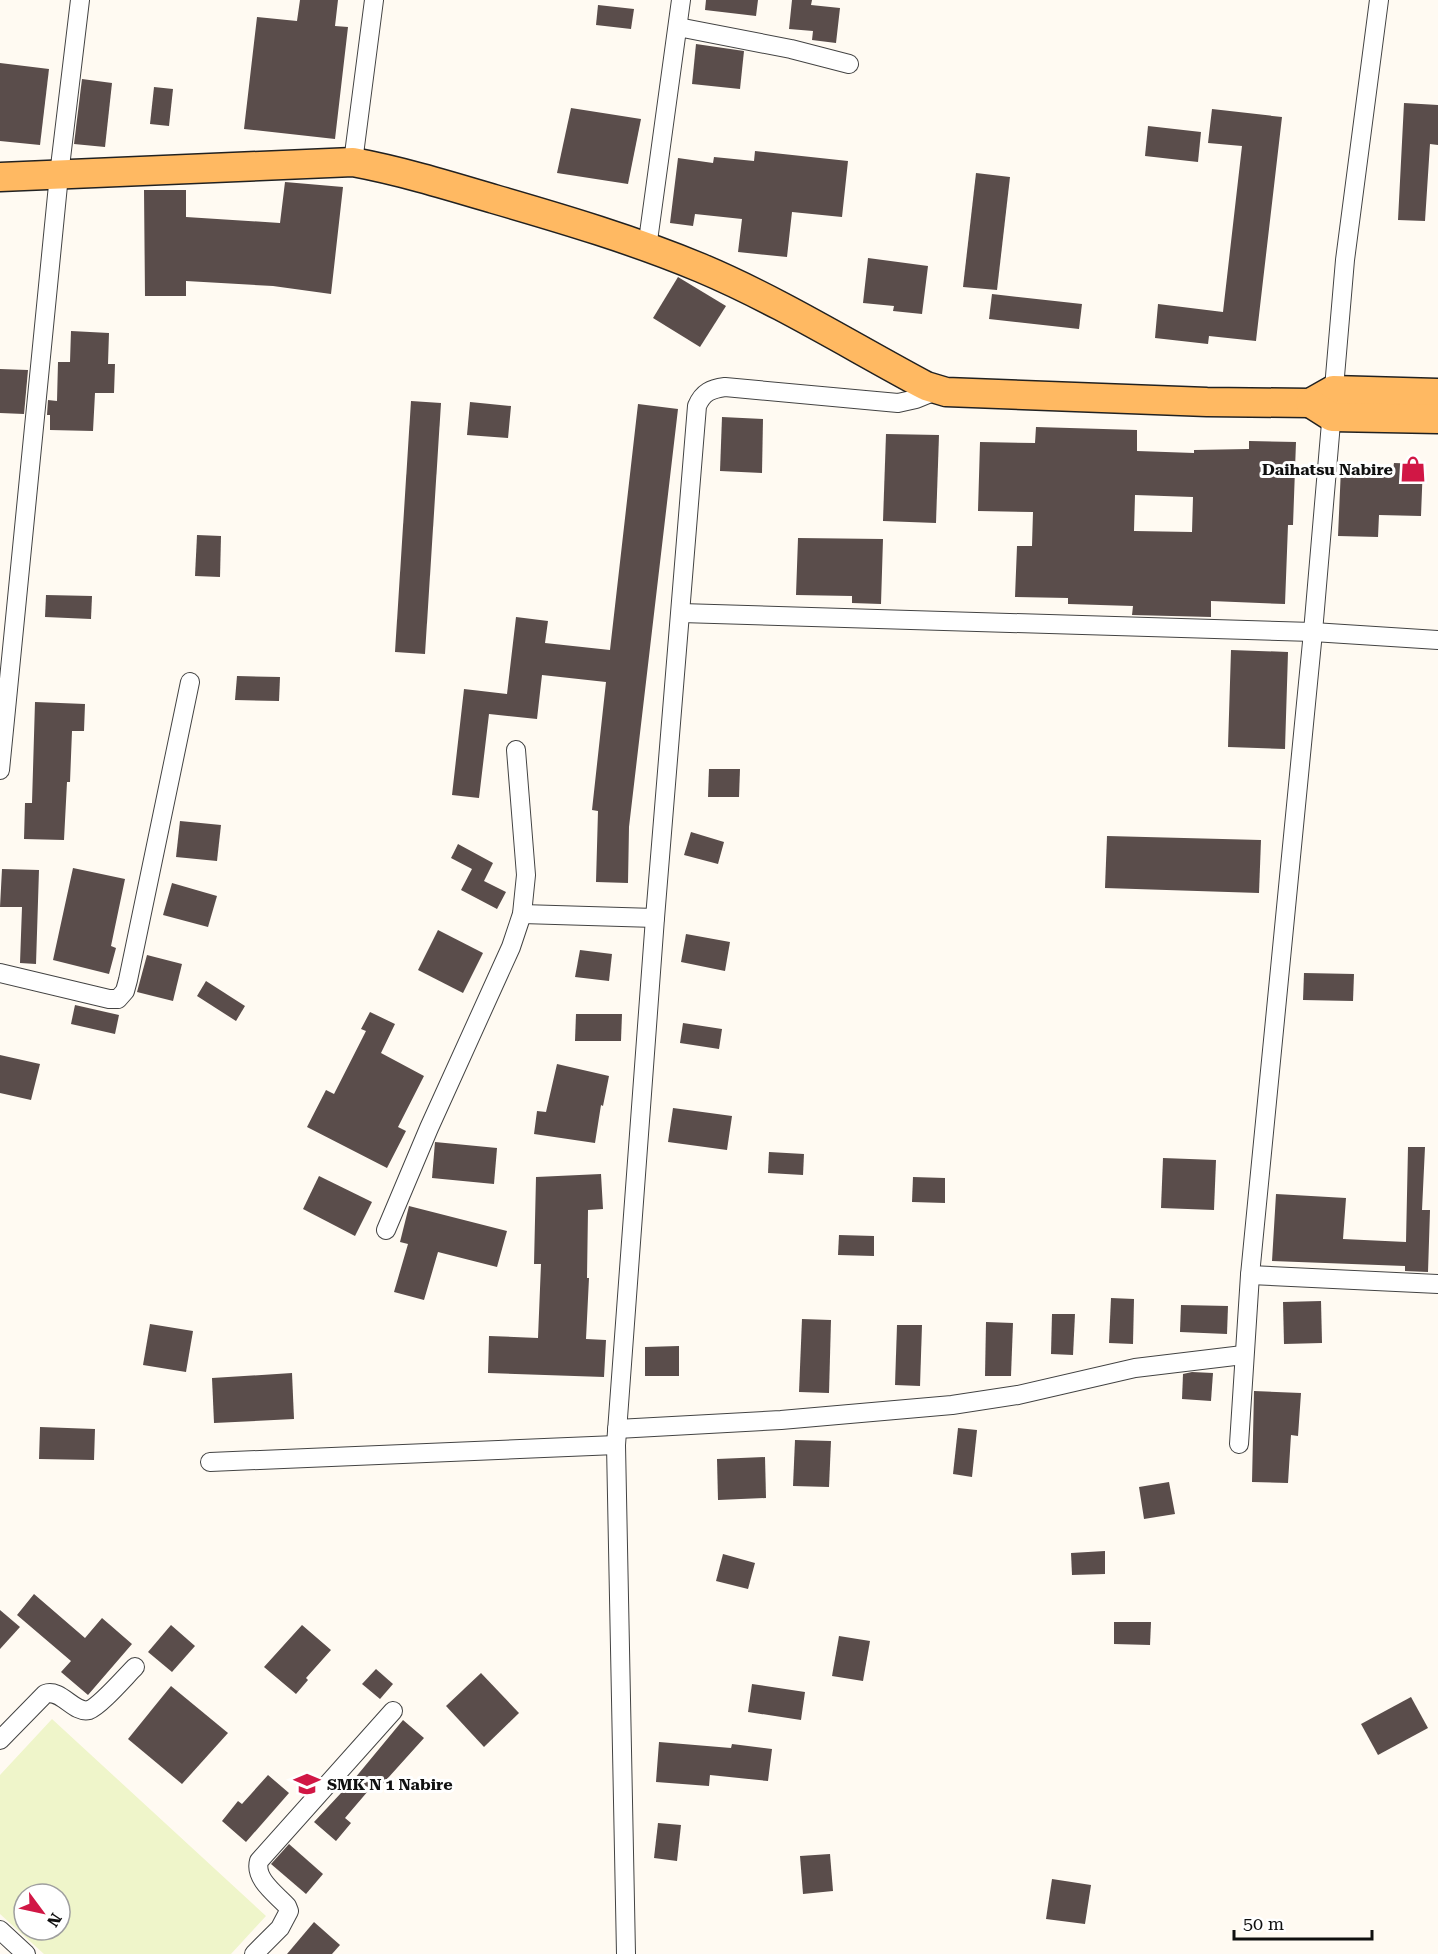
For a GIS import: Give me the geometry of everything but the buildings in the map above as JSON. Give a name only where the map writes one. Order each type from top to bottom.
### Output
[{"type":"main road","points":[[0,177],[353,162],[403,172],[541,212],[701,268],[787,310],[921,383],[938,390],[959,394],[1325,403],[1438,393]]},
{"type":"main road","points":[[1325,403],[1438,419]]},
{"type":"street","points":[[0,770],[59,176],[80,0]]},
{"type":"street","points":[[353,162],[374,0]]},
{"type":"street","points":[[647,248],[681,0]]},
{"type":"street","points":[[1239,1444],[1250,1275],[1313,632],[1325,403],[1378,0]]},
{"type":"street","points":[[678,27],[849,63]]},
{"type":"street","points":[[626,1954],[616,1437],[655,918],[698,402],[703,394],[712,389],[725,387],[898,403],[938,390]]},
{"type":"street","points":[[681,613],[1313,632],[1438,639]]},
{"type":"street","points":[[0,973],[109,999],[118,999],[125,991],[190,682]]},
{"type":"street","points":[[386,1230],[429,1128],[511,947],[522,914],[526,875],[516,750]]},
{"type":"street","points":[[522,914],[655,918]]},
{"type":"street","points":[[1250,1275],[1438,1284]]},
{"type":"street","points":[[210,1462],[616,1437],[973,1403],[1071,1384],[1110,1372],[1243,1355]]},
{"type":"street","points":[[0,1740],[45,1694],[51,1692],[80,1709],[88,1710],[97,1705],[135,1667]]},
{"type":"street","points":[[254,1954],[280,1928],[289,1911],[262,1880],[258,1872],[259,1861],[393,1711]]},
{"type":"street","points":[[0,1930],[26,1954]]},
{"type":"green space","points":[[52,1719],[266,1916],[231,1954],[44,1954],[31,1942],[72,1942],[72,1882],[12,1882],[12,1925],[0,1914],[0,1775]]},
{"type":"place","name":"Daihatsu Nabire","points":[[1413,469]]},
{"type":"place","name":"SMK N 1 Nabire","points":[[307,1784]]}]
